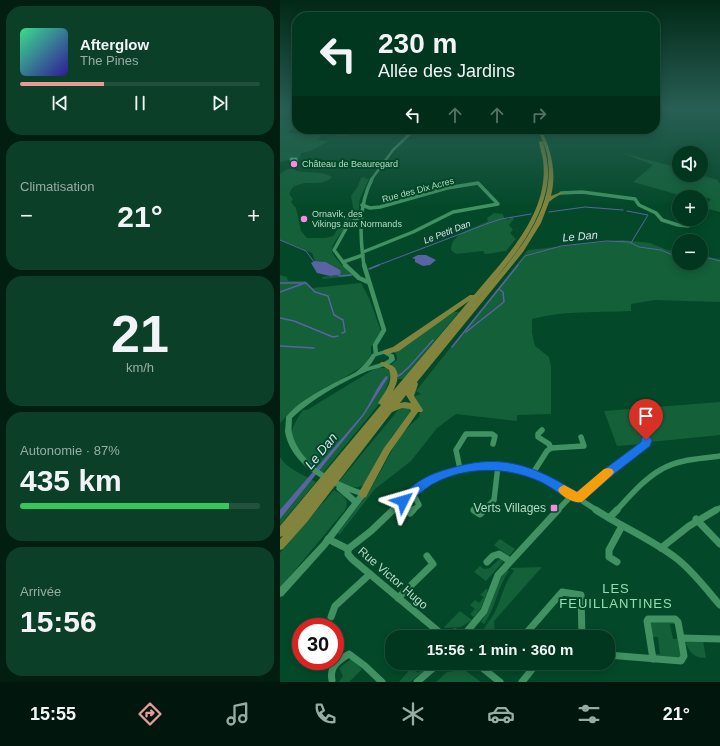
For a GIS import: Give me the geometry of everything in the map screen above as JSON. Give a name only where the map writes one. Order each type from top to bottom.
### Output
[{"type":"highway","points":[[280,533],[484,287],[525,235],[535,217],[546,181],[544,149],[540,142]]},
{"type":"highway","points":[[280,546],[332,485],[414,380],[521,252],[539,223],[551,190],[552,172],[550,155],[546,142]]},
{"type":"highway","points":[[551,190],[554,193],[560,193]]},
{"type":"highway","points":[[548,201],[560,193]]},
{"type":"highway","points":[[382,353],[396,349],[484,287]]},
{"type":"highway","points":[[353,444],[387,396],[392,386],[394,372],[392,368],[381,364]]},
{"type":"highway","points":[[398,433],[418,414],[419,409],[410,396],[414,380]]},
{"type":"highway","points":[[363,494],[387,450],[398,433],[413,415],[414,409],[409,405],[402,405],[389,411]]},
{"type":"street","points":[[358,372],[391,361],[392,358],[390,354],[382,353],[376,347],[376,342],[383,335],[384,328],[368,282],[363,254],[361,216],[362,205],[368,186],[380,167],[399,142]]},
{"type":"street","name":"Rue des Dix Acres","points":[[362,205],[370,208],[380,207],[447,188],[478,183],[498,204],[473,207],[453,212],[414,232],[363,254]]},
{"type":"street","points":[[560,193],[582,192],[635,199],[639,205],[653,211],[667,222],[672,223]]},
{"type":"street","points":[[361,216],[354,219],[335,248],[337,255],[343,262],[361,280],[368,282]]},
{"type":"street","points":[[343,262],[363,254]]},
{"type":"street","points":[[281,435],[286,421],[296,411],[358,372],[382,353]]},
{"type":"street","points":[[372,360],[374,363],[381,364]]},
{"type":"street","points":[[542,430],[538,434],[538,437],[549,444],[551,448]]},
{"type":"street","points":[[460,469],[456,450],[463,437],[470,433],[492,434],[495,436],[493,444]]},
{"type":"street","points":[[533,473],[547,451],[551,448],[584,446],[581,437]]},
{"type":"street","points":[[470,630],[484,611],[498,575],[510,561],[575,497],[646,443],[646,440]]},
{"type":"street","points":[[609,518],[656,472],[682,462],[720,456]]},
{"type":"street","points":[[348,549],[361,540],[411,494],[434,478],[460,469],[479,466],[514,468],[533,473],[547,480],[661,548],[679,561],[720,605]]},
{"type":"street","points":[[474,510],[480,514],[494,500],[498,466]]},
{"type":"street","points":[[280,593],[328,539],[363,494],[340,488],[301,467]]},
{"type":"street","points":[[340,488],[356,504]]},
{"type":"street","points":[[410,513],[419,505],[414,495],[411,494]]},
{"type":"street","points":[[661,548],[696,519],[720,508]]},
{"type":"street","points":[[696,519],[720,544]]},
{"type":"street","points":[[617,562],[609,557],[609,550],[622,526]]},
{"type":"street","name":"Rue Victor Hugo","points":[[328,539],[348,549],[350,556],[437,630]]},
{"type":"street","points":[[487,562],[493,556],[499,554],[510,561]]},
{"type":"street","points":[[398,598],[433,564],[427,556]]},
{"type":"street","points":[[331,617],[335,606],[370,574]]},
{"type":"street","points":[[529,630],[562,592],[581,595],[582,630]]},
{"type":"street","points":[[615,656],[653,659],[681,660],[684,656],[678,622],[675,619],[648,619],[647,621],[653,659]]},
{"type":"street","points":[[681,638],[720,639]]},
{"type":"street","points":[[332,680],[330,674],[332,668],[349,654],[365,666],[382,682]]},
{"type":"street","points":[[417,682],[431,670]]},
{"type":"street","points":[[485,670],[500,682]]},
{"type":"street","points":[[522,682],[531,670]]},
{"type":"green space","points":[[280,142],[327,142],[310,151],[301,153],[300,158],[280,162]]},
{"type":"green space","points":[[623,153],[672,166],[672,182],[708,182],[708,177],[718,180],[720,183],[720,212],[708,209],[708,203],[711,199],[708,198],[708,190],[672,190],[672,193],[633,182],[653,165]]},
{"type":"green space","points":[[288,169],[294,169],[301,172],[319,173],[332,177],[319,183],[300,184],[295,186],[289,194],[293,199],[291,202],[296,208],[301,231],[307,238],[325,238],[333,236],[353,207],[351,196],[358,186],[361,178],[366,176],[364,178],[369,179],[360,198],[358,216],[342,232],[332,248],[335,258],[353,276],[323,279],[322,277],[339,275],[334,267],[329,264],[315,261],[312,253],[280,240],[280,174]]},
{"type":"green space","points":[[494,213],[503,214],[504,218],[508,220],[512,217],[514,219],[509,225],[513,230],[510,233],[516,239],[506,251],[488,254],[485,254],[483,251],[456,254],[451,250],[455,239],[465,231],[488,221],[487,218]]},
{"type":"green space","points":[[622,240],[650,243],[667,250],[672,250],[672,270],[708,270],[708,257],[720,259],[720,302],[655,300],[631,304],[631,311],[556,314],[532,319],[532,333],[535,346],[549,357],[551,367],[551,414],[517,415],[517,421],[456,414],[437,428],[411,461],[375,489],[339,535],[338,533],[369,492],[401,434],[419,417],[421,409],[413,397],[421,394],[416,391],[528,250]]},
{"type":"green space","points":[[280,275],[287,277],[288,281],[306,281],[312,288],[361,283],[369,298],[381,331],[371,347],[371,354],[367,362],[292,410],[280,423]]},
{"type":"green space","points":[[454,312],[459,312],[403,379],[398,379],[396,369],[391,365],[397,360],[397,356],[394,352]]},
{"type":"green space","points":[[376,368],[386,368],[391,373],[385,393],[379,404],[322,474],[311,468],[296,455],[292,448],[292,431],[303,410],[307,410]]},
{"type":"green space","points":[[720,402],[720,435],[650,442],[649,439],[643,440],[642,444],[617,446],[604,411]]},
{"type":"green space","points":[[405,407],[411,409],[410,414],[392,436],[366,483],[356,487],[338,483],[399,409]]},
{"type":"green space","points":[[280,457],[291,468],[316,482],[280,525]]},
{"type":"green space","points":[[334,490],[345,498],[347,503],[345,510],[280,588],[280,553]]},
{"type":"green space","points":[[500,539],[515,549],[509,556],[494,545]]},
{"type":"green space","points":[[499,559],[503,562],[486,581],[474,572],[480,566],[484,569],[490,568]]},
{"type":"green space","points":[[542,567],[494,621],[495,630],[484,630],[495,612],[507,581],[514,571],[510,568]]},
{"type":"green space","points":[[507,569],[509,571],[484,624],[481,622],[499,582]]},
{"type":"green space","points":[[486,589],[488,590],[481,608],[474,617],[470,614],[475,609],[470,605],[475,600],[479,603],[484,597],[480,595]]},
{"type":"green space","points":[[460,611],[472,620],[461,627],[445,628],[444,627]]},
{"type":"green space","points":[[650,621],[672,621],[676,624],[670,624],[673,639],[678,639],[681,657],[656,656],[654,654],[660,654],[658,637],[652,637]]},
{"type":"green space","points":[[687,641],[703,641],[706,658],[694,655],[686,644]]},
{"type":"green space","points":[[351,659],[362,669],[349,682],[339,682],[343,676],[340,670],[344,670],[344,664]]},
{"type":"green space","points":[[409,670],[415,670],[418,673],[421,670],[426,670],[410,682],[399,682]]},
{"type":"green space","points":[[461,670],[466,671],[481,682],[436,682],[447,672]]},
{"type":"water","points":[[418,255],[426,255],[436,260],[430,265],[423,266],[415,262],[415,259],[412,258]]},
{"type":"water","points":[[315,261],[326,262],[340,270],[341,273],[339,275],[330,276],[317,273],[311,263]]},
{"type":"water","points":[[386,376],[388,377],[387,379],[364,415],[280,519],[280,510],[363,414]]},
{"type":"building","points":[[290,158],[297,158],[296,163],[291,163]]},
{"type":"waterway","name":"Le Petit Dan","points":[[549,212],[585,207],[623,210]]},
{"type":"waterway","name":"Le Petit Dan","points":[[627,211],[648,215],[631,243]]},
{"type":"waterway","name":"Le Petit Dan","points":[[376,266],[489,223],[501,219],[531,214]]},
{"type":"waterway","name":"Le Petit Dan","points":[[280,240],[306,251],[314,262]]},
{"type":"waterway","name":"Le Dan","points":[[517,266],[525,256],[561,246],[607,241],[631,243]]},
{"type":"waterway","name":"Le Dan","points":[[631,243],[639,247],[661,250],[672,254]]},
{"type":"waterway","name":"Le Dan","points":[[708,258],[720,261]]},
{"type":"waterway","name":"Le Petit Dan","points":[[369,269],[379,265]]},
{"type":"waterway","name":"Le Dan","points":[[452,347],[518,265]]},
{"type":"waterway","name":"Le Petit Dan","points":[[337,274],[340,276],[351,275]]},
{"type":"waterway","points":[[280,283],[305,283]]},
{"type":"waterway","points":[[280,292],[305,283]]},
{"type":"waterway","points":[[305,283],[315,292],[328,296],[334,315],[343,320],[345,332],[342,333]]},
{"type":"waterway","name":"Le Dan","points":[[466,332],[504,302],[503,292],[499,289]]},
{"type":"waterway","points":[[280,318],[294,321],[333,337],[338,336]]},
{"type":"waterway","name":"Le Dan","points":[[400,375],[433,340]]},
{"type":"waterway","points":[[280,346],[314,348]]},
{"type":"slow traffic","points":[[564,490],[578,499],[608,472]]},
{"type":"place","name":"Château de Beauregard","points":[[294,164]]},
{"type":"place","name":"Ornavik, des Vikings aux Normands","points":[[304,219]]},
{"type":"place","name":"Verts Villages","points":[[554,508]]},
{"type":"district","name":"LES FEUILLANTINES","points":[[616,596]]},
{"type":"route","points":[[403,501],[426,483],[439,476],[450,472],[479,466],[514,468],[533,473],[578,499],[629,455],[646,443],[646,440]]}]
